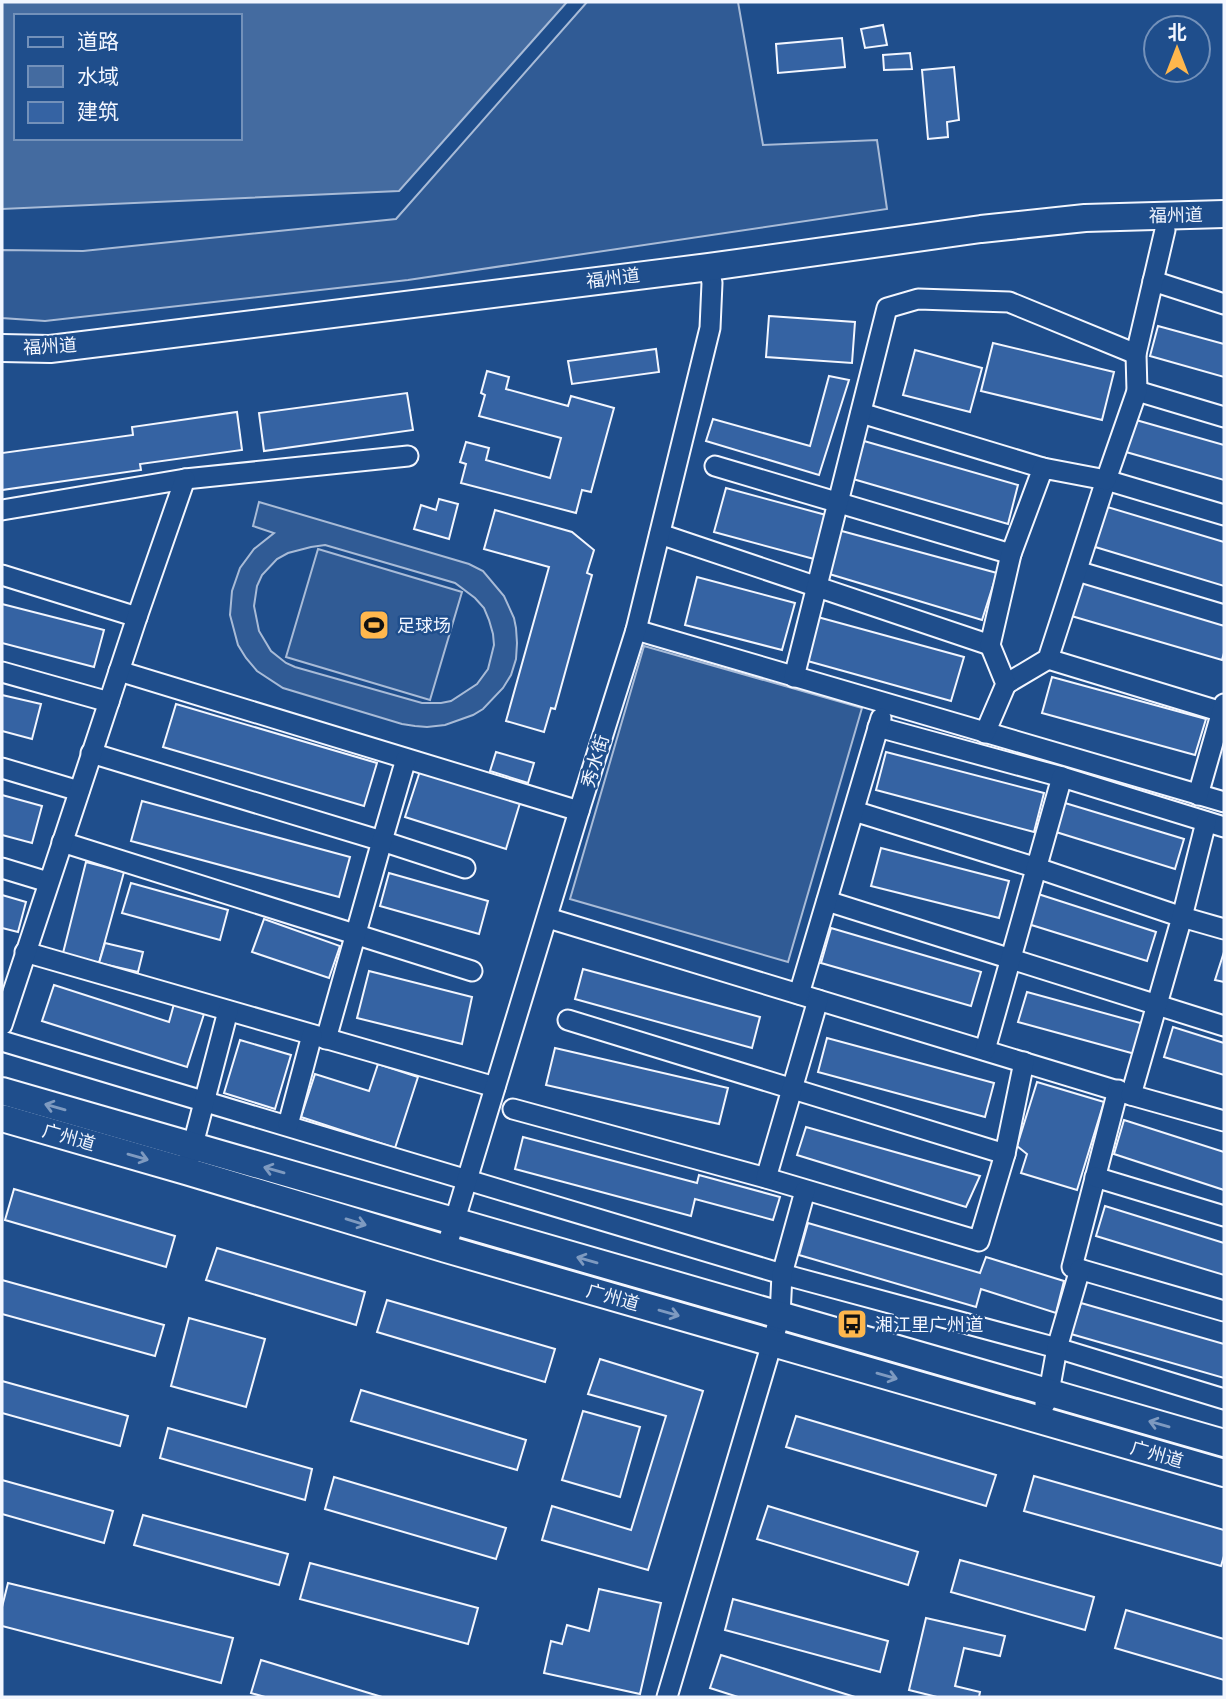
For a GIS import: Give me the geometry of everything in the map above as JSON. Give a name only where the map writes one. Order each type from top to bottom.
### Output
[{"type":"street","name":"福州道","points":[[2,361],[64,361],[710,275],[981,229],[1072,219],[1224,214]]},
{"type":"street","name":"福州道","points":[[2,348],[50,349],[1071,234],[1224,229]]},
{"type":"street","points":[[985,733],[1006,684],[1048,659],[1138,391],[1136,354],[1165,230]]},
{"type":"street","name":"秀水街","points":[[446,1249],[636,630],[710,328],[710,275]]},
{"type":"street","points":[[1153,281],[1224,304]]},
{"type":"street","points":[[794,677],[887,308],[918,299],[1009,302],[1136,354]]},
{"type":"street","points":[[1138,391],[1224,417]]},
{"type":"street","points":[[860,413],[1043,468],[1106,480],[1224,515]]},
{"type":"street","points":[[2,510],[185,479],[408,456]]},
{"type":"street","points":[[715,466],[1010,554]]},
{"type":"street","points":[[1006,684],[990,645],[1010,554],[1043,468]]},
{"type":"street","points":[[2,1025],[8,984],[24,952],[185,479]]},
{"type":"street","points":[[660,534],[990,645]]},
{"type":"street","points":[[1077,570],[1224,615]]},
{"type":"street","points":[[2,575],[137,617]]},
{"type":"street","points":[[636,630],[1224,802]]},
{"type":"street","points":[[1048,659],[1223,708],[1198,794]]},
{"type":"street","points":[[119,671],[579,810]]},
{"type":"street","points":[[2,672],[109,702]]},
{"type":"street","points":[[766,1178],[792,1088],[827,901],[886,703]]},
{"type":"street","points":[[878,727],[1062,777],[1215,825],[1182,917],[1157,1004],[1096,1177],[1072,1267],[1224,1311]]},
{"type":"street","points":[[91,753],[464,867]]},
{"type":"street","points":[[288,1125],[356,933],[407,759]]},
{"type":"street","points":[[2,768],[79,791]]},
{"type":"street","points":[[985,1050],[1062,777]]},
{"type":"street","points":[[854,811],[1224,929]]},
{"type":"street","points":[[62,842],[472,971]]},
{"type":"street","points":[[2,868],[48,882]]},
{"type":"street","points":[[827,901],[1224,1026]]},
{"type":"street","points":[[548,918],[1224,1121]]},
{"type":"street","points":[[24,952],[495,1087]]},
{"type":"street","points":[[189,1159],[228,1011]]},
{"type":"street","points":[[568,1020],[1005,1154]]},
{"type":"street","points":[[2,1041],[782,1274],[1057,1348],[1224,1399]]},
{"type":"street","points":[[513,1109],[766,1178],[979,1241],[1005,1154],[1024,1062]]},
{"type":"street","name":"广州道","points":[[2,1091],[446,1249],[1224,1473]]},
{"type":"street","name":"广州道","points":[[2,1118],[454,1222],[1224,1443]]},
{"type":"street","points":[[1096,1177],[1224,1216]]},
{"type":"street","points":[[667,1697],[780,1315],[782,1274],[806,1191]]},
{"type":"street","points":[[1040,1420],[1080,1269]]},
{"type":"shaded area","points":[[587,2],[738,2],[763,145],[877,140],[887,209],[408,280],[45,321],[2,318],[2,250],[83,251],[396,219]]},
{"type":"shaded area","points":[[259,502],[469,564],[483,571],[504,596],[514,618],[517,643],[511,675],[483,709],[445,725],[427,727],[402,724],[283,688],[257,671],[246,658],[238,645],[230,615],[232,591],[240,568],[254,549],[274,533],[253,526]],"holes":[[[325,545],[455,583],[484,608],[494,645],[488,669],[477,684],[451,701],[441,703],[422,703],[286,663],[271,651],[259,631],[254,606],[262,575],[277,559],[288,553]]]},
{"type":"shaded area","name":"足球场","points":[[318,549],[462,592],[430,700],[286,657]]},
{"type":"shaded area","points":[[644,646],[862,708],[788,962],[570,899]]},
{"type":"water","points":[[2,2],[567,2],[399,191],[2,209]]},
{"type":"building","points":[[883,25],[887,45],[865,48],[861,29]]},
{"type":"building","points":[[842,38],[845,67],[778,73],[776,44]]},
{"type":"building","points":[[910,53],[912,69],[884,70],[883,55]]},
{"type":"building","points":[[954,67],[959,120],[947,122],[948,137],[928,139],[922,70]]},
{"type":"building","points":[[769,316],[855,322],[852,363],[766,357]]},
{"type":"building","points":[[1158,326],[1224,344],[1224,377],[1150,356]]},
{"type":"building","points":[[993,343],[1114,372],[1102,420],[981,391]]},
{"type":"building","points":[[656,349],[659,372],[572,384],[568,361]]},
{"type":"building","points":[[915,350],[982,368],[970,412],[903,395]]},
{"type":"building","points":[[487,371],[509,377],[506,389],[568,406],[571,396],[614,408],[591,492],[582,490],[576,513],[461,483],[466,464],[460,462],[466,442],[489,448],[486,460],[550,478],[561,438],[479,416],[485,395],[481,393]]},
{"type":"building","points":[[829,376],[849,380],[819,475],[706,441],[713,419],[810,446]]},
{"type":"building","points":[[407,393],[413,430],[264,451],[259,413]]},
{"type":"building","points":[[237,412],[242,450],[140,464],[141,470],[2,490],[2,453],[133,435],[132,427]]},
{"type":"building","points":[[1136,420],[1224,445],[1224,480],[1126,452]]},
{"type":"building","points":[[864,441],[1018,485],[1008,524],[853,479]]},
{"type":"building","points":[[726,488],[826,515],[814,559],[714,532]]},
{"type":"building","points":[[439,499],[458,504],[449,539],[414,529],[421,505],[436,510]]},
{"type":"building","points":[[1104,506],[1224,542],[1224,586],[1092,546]]},
{"type":"building","points":[[495,510],[572,532],[594,550],[587,573],[592,575],[555,709],[551,708],[544,732],[506,721],[549,567],[484,549]]},
{"type":"building","points":[[838,530],[997,573],[982,620],[826,573]]},
{"type":"building","points":[[697,577],[795,603],[782,650],[685,625]]},
{"type":"building","points":[[1078,581],[1224,623],[1222,660],[1068,615]]},
{"type":"building","points":[[2,604],[104,630],[94,667],[2,643]]},
{"type":"building","points":[[814,616],[964,657],[951,701],[804,660]]},
{"type":"building","points":[[1052,677],[1206,719],[1195,755],[1042,713]]},
{"type":"building","points":[[2,695],[41,704],[32,739],[2,731]]},
{"type":"building","points":[[176,704],[377,763],[364,806],[163,747]]},
{"type":"building","points":[[496,752],[534,763],[528,783],[490,771]]},
{"type":"building","points":[[886,752],[1044,793],[1034,832],[876,790]]},
{"type":"building","points":[[420,771],[520,803],[506,849],[405,817]]},
{"type":"building","points":[[2,795],[42,806],[32,843],[2,835]]},
{"type":"building","points":[[142,801],[350,857],[339,897],[131,841]]},
{"type":"building","points":[[1065,803],[1184,839],[1175,869],[1056,832]]},
{"type":"building","points":[[881,848],[1009,881],[999,918],[871,886]]},
{"type":"building","points":[[86,862],[124,872],[99,963],[63,953]]},
{"type":"building","points":[[389,873],[488,901],[479,934],[380,906]]},
{"type":"building","points":[[131,883],[228,910],[220,940],[122,913]]},
{"type":"building","points":[[1035,893],[1156,932],[1147,961],[1025,923]]},
{"type":"building","points":[[2,895],[26,902],[18,932],[2,928]]},
{"type":"building","points":[[264,919],[340,946],[329,978],[252,952]]},
{"type":"building","points":[[831,928],[981,972],[971,1006],[821,963]]},
{"type":"building","points":[[105,943],[143,952],[138,972],[99,963]]},
{"type":"building","points":[[1224,952],[1224,982],[1215,980]]},
{"type":"building","points":[[583,969],[760,1017],[752,1048],[575,999]]},
{"type":"building","points":[[369,971],[472,997],[462,1044],[357,1018]]},
{"type":"building","points":[[54,985],[169,1022],[174,1004],[204,1014],[187,1067],[42,1021]]},
{"type":"building","points":[[1027,992],[1144,1024],[1135,1054],[1018,1022]]},
{"type":"building","points":[[1173,1027],[1224,1043],[1224,1075],[1164,1057]]},
{"type":"building","points":[[827,1038],[994,1083],[985,1117],[818,1072]]},
{"type":"building","points":[[240,1040],[291,1055],[275,1109],[224,1093]]},
{"type":"building","points":[[555,1048],[728,1088],[719,1124],[546,1085]]},
{"type":"building","points":[[378,1064],[418,1077],[395,1148],[301,1117],[315,1074],[369,1091]]},
{"type":"building","points":[[1037,1082],[1104,1102],[1077,1190],[1021,1173],[1027,1154],[1017,1146]]},
{"type":"building","points":[[1124,1120],[1224,1152],[1224,1190],[1114,1154]]},
{"type":"building","points":[[806,1127],[980,1176],[966,1207],[797,1155]]},
{"type":"building","points":[[523,1137],[697,1183],[699,1175],[780,1197],[773,1220],[695,1199],[691,1216],[515,1169]]},
{"type":"building","points":[[14,1189],[175,1236],[166,1267],[5,1220]]},
{"type":"building","points":[[1105,1206],[1224,1243],[1224,1275],[1096,1236]]},
{"type":"building","points":[[808,1223],[980,1273],[986,1257],[1064,1281],[1056,1313],[981,1289],[976,1307],[799,1255]]},
{"type":"building","points":[[217,1248],[365,1292],[356,1325],[206,1280]]},
{"type":"building","points":[[2,1280],[164,1325],[155,1356],[2,1314]]},
{"type":"building","points":[[387,1300],[555,1349],[545,1382],[377,1332]]},
{"type":"building","points":[[1081,1303],[1224,1344],[1224,1378],[1071,1334]]},
{"type":"building","points":[[189,1318],[265,1339],[246,1407],[171,1386]]},
{"type":"building","points":[[600,1359],[703,1391],[648,1570],[542,1540],[552,1506],[631,1530],[666,1416],[588,1394]]},
{"type":"building","points":[[2,1381],[128,1416],[120,1446],[2,1413]]},
{"type":"building","points":[[361,1390],[526,1440],[517,1470],[351,1421]]},
{"type":"building","points":[[583,1411],[640,1427],[620,1497],[562,1480]]},
{"type":"building","points":[[796,1416],[996,1475],[986,1506],[786,1447]]},
{"type":"building","points":[[168,1428],[312,1469],[305,1500],[160,1458]]},
{"type":"building","points":[[1034,1476],[1224,1530],[1224,1556],[1221,1566],[1024,1511]]},
{"type":"building","points":[[334,1477],[506,1528],[496,1559],[325,1509]]},
{"type":"building","points":[[2,1480],[113,1511],[104,1543],[2,1514]]},
{"type":"building","points":[[768,1506],[918,1552],[908,1585],[757,1539]]},
{"type":"building","points":[[143,1515],[288,1554],[279,1585],[134,1545]]},
{"type":"building","points":[[960,1560],[1094,1597],[1085,1630],[951,1592]]},
{"type":"building","points":[[310,1563],[478,1608],[468,1644],[300,1599]]},
{"type":"building","points":[[8,1583],[233,1638],[221,1683],[2,1626],[2,1607]]},
{"type":"building","points":[[599,1589],[661,1603],[640,1694],[544,1673],[551,1641],[562,1644],[567,1625],[589,1631]]},
{"type":"building","points":[[733,1599],[888,1641],[880,1672],[725,1630]]},
{"type":"building","points":[[1126,1610],[1224,1639],[1224,1680],[1115,1648]]},
{"type":"building","points":[[926,1618],[1005,1636],[1000,1656],[964,1648],[955,1686],[980,1692],[979,1697],[937,1697],[909,1690]]},
{"type":"building","points":[[721,1655],[855,1697],[738,1697],[710,1688]]},
{"type":"building","points":[[261,1660],[382,1697],[265,1697],[251,1693]]},
{"type":"place","name":"足球场","points":[[374,625]]},
{"type":"place","name":"湘江里广州道","points":[[852,1324]]}]
